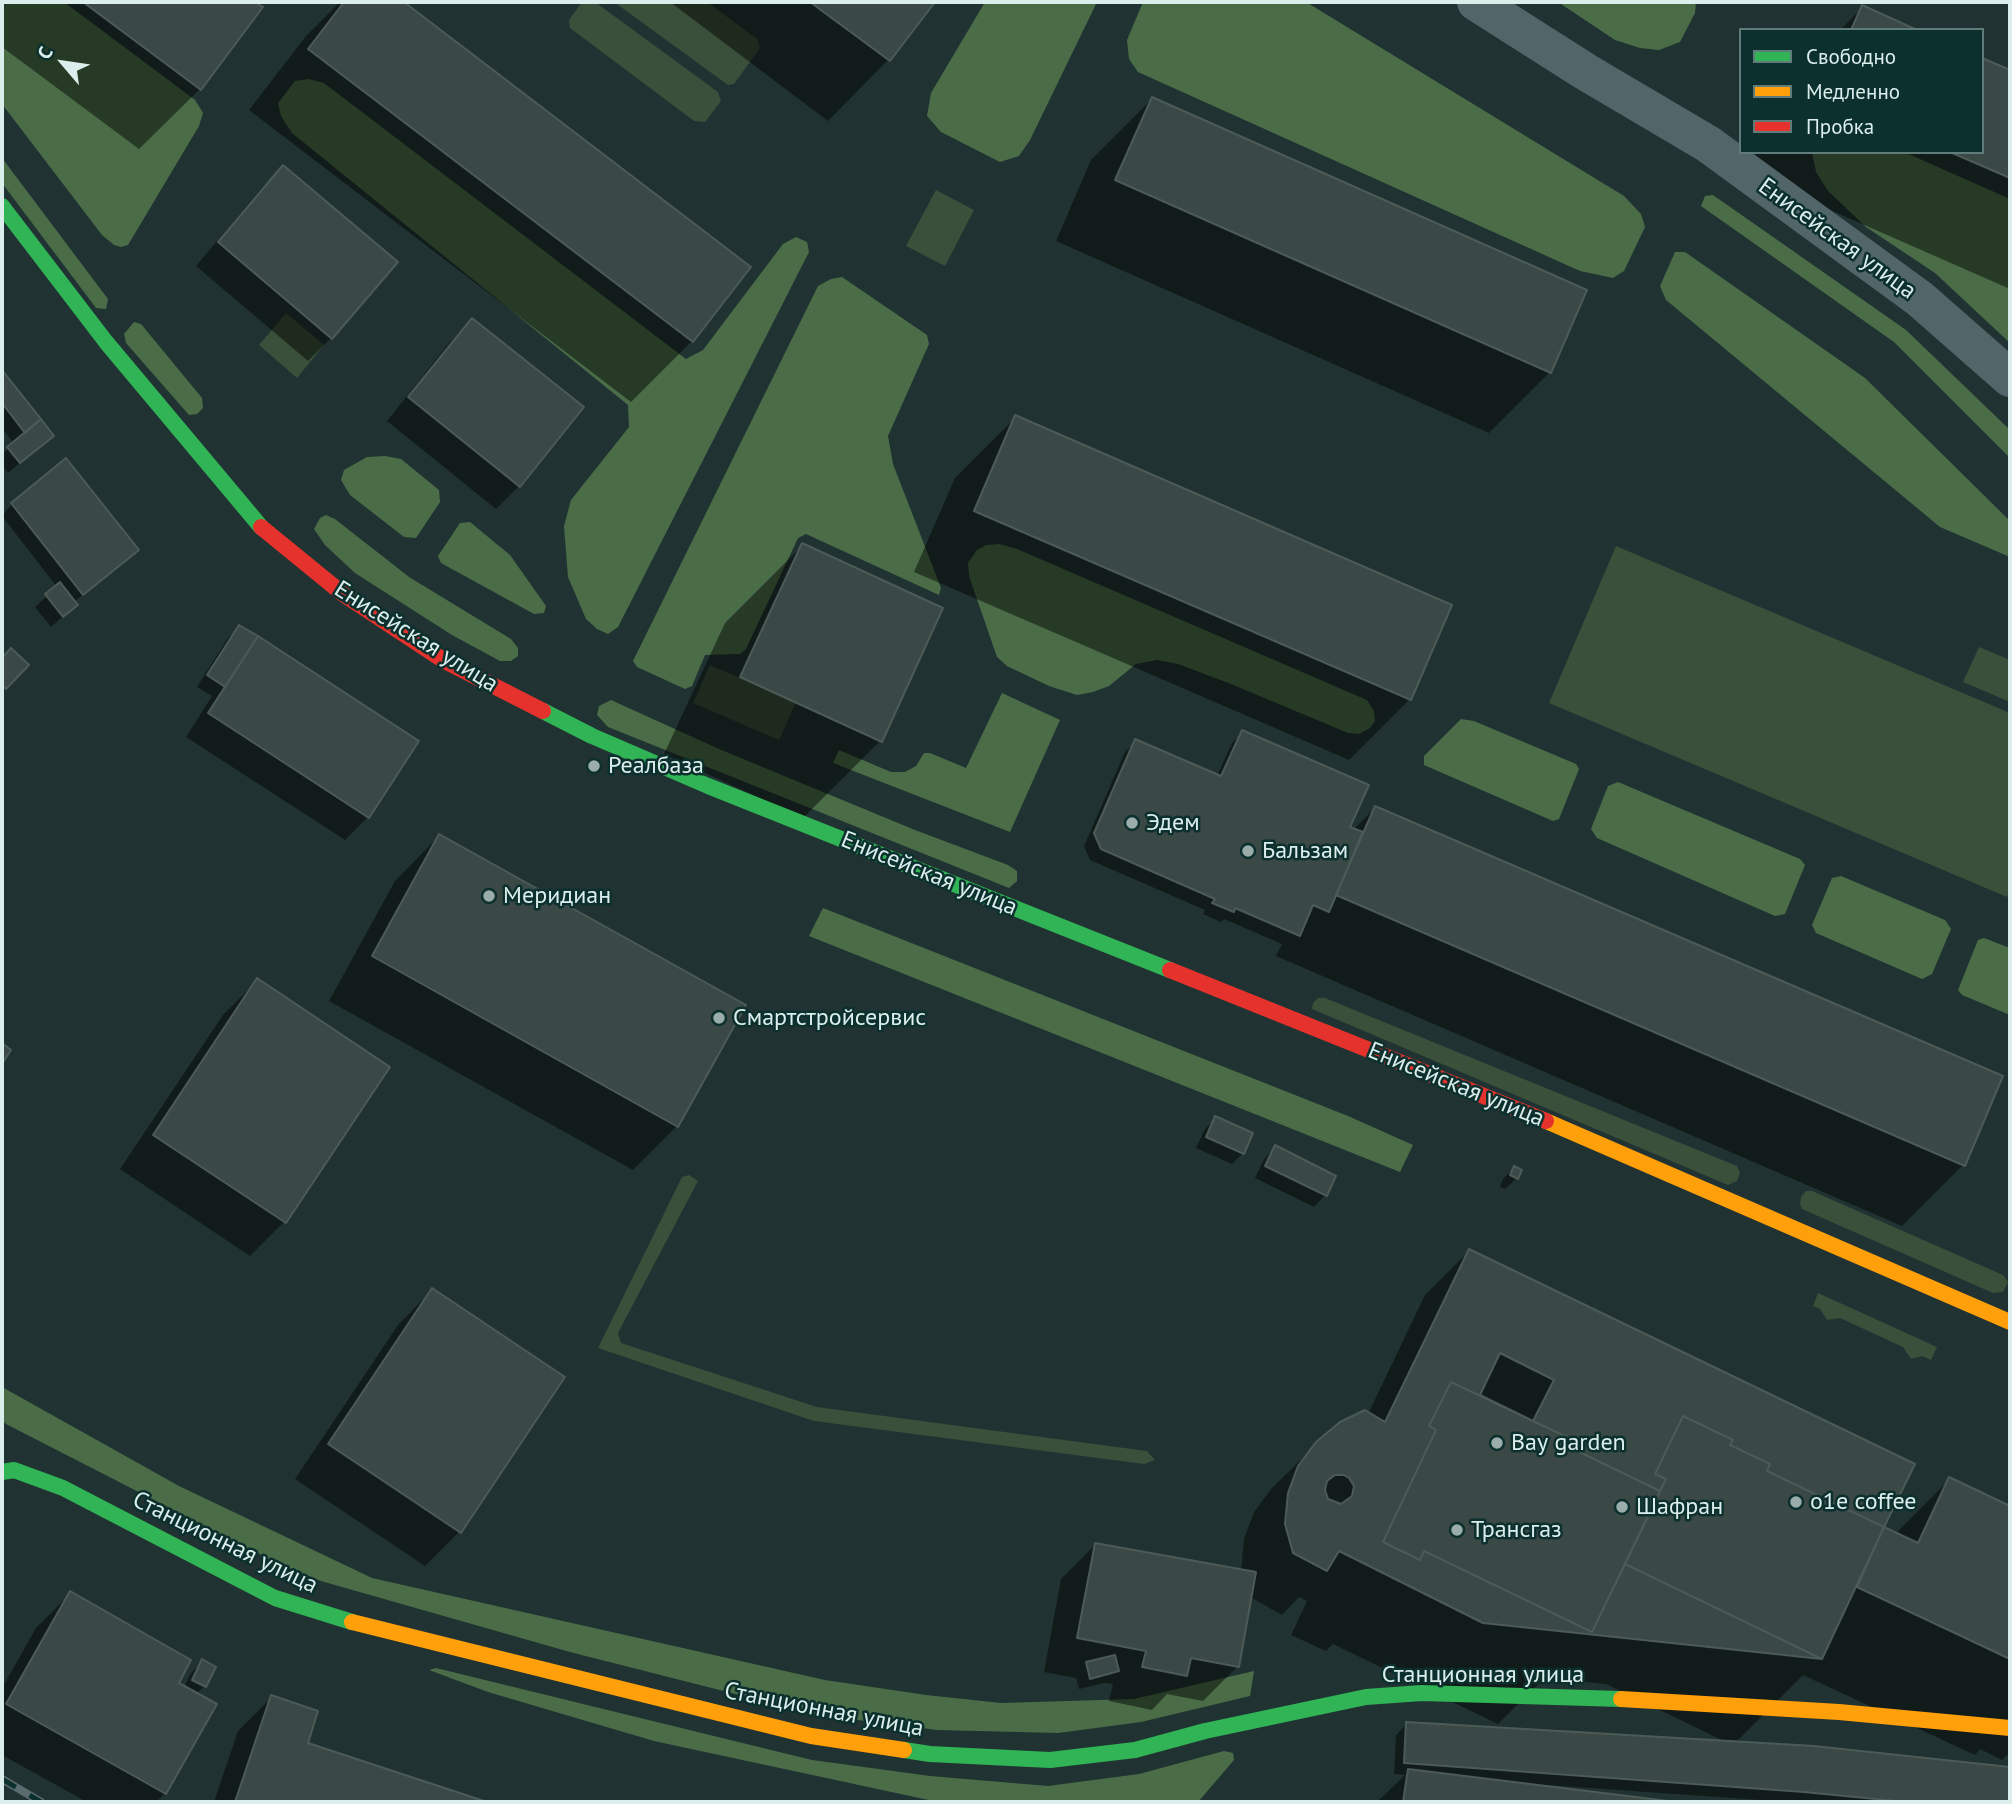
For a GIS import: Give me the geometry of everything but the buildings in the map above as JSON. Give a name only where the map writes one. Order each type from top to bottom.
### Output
[{"type":"main road","name":"Енисейская улица","points":[[2,206],[106,341],[256,522],[344,594],[443,660],[592,736],[708,786],[1530,1114],[2010,1322]]},
{"type":"main road","name":"Станционная улица","points":[[2,1472],[14,1470],[63,1488],[275,1598],[331,1618],[811,1736],[930,1754],[1050,1760],[1135,1750],[1205,1731],[1366,1697],[1422,1693],[1616,1699],[1839,1712],[2010,1728]]},
{"type":"street","name":"Енисейская улица","points":[[1476,2],[1586,72],[1708,144],[1920,299],[2010,378]]},
{"type":"green space","points":[[2,2],[64,2],[195,100],[203,113],[199,126],[128,245],[114,245],[102,235],[2,104]]},
{"type":"green space","points":[[582,2],[595,2],[718,92],[721,101],[705,122],[694,121],[570,28],[569,20]]},
{"type":"green space","points":[[614,2],[707,2],[757,39],[760,48],[734,84],[728,85]]},
{"type":"green space","points":[[985,2],[1097,2],[1030,140],[1019,156],[1000,162],[941,132],[927,116],[931,93]]},
{"type":"green space","points":[[1143,2],[1306,2],[1624,196],[1641,214],[1645,227],[1624,271],[1613,278],[1580,271],[1138,72],[1129,59],[1127,40]]},
{"type":"green space","points":[[1558,2],[1696,2],[1695,13],[1680,42],[1659,50],[1640,48],[1615,40]]},
{"type":"green space","points":[[309,79],[324,83],[686,359],[703,350],[783,244],[796,237],[807,242],[809,252],[618,627],[608,634],[586,619],[568,577],[564,526],[571,500],[629,427],[628,405],[292,133],[281,116],[278,103],[295,81]]},
{"type":"green space","points":[[1812,154],[1909,154],[2010,199],[2010,343],[1935,273],[1866,227],[1828,191],[1816,172]]},
{"type":"green space","points":[[2,158],[108,299],[106,309],[96,308],[2,183]]},
{"type":"green space","points":[[936,190],[974,210],[945,266],[906,246]]},
{"type":"green space","points":[[1713,195],[1906,330],[2010,430],[2010,458],[1894,342],[1701,206],[1705,196]]},
{"type":"green space","points":[[1675,252],[1685,252],[1865,378],[2010,521],[2010,557],[1940,527],[1666,300],[1660,286]]},
{"type":"green space","points":[[842,277],[927,335],[929,344],[888,436],[893,464],[941,588],[939,595],[806,534],[798,538],[746,649],[740,654],[705,655],[692,686],[685,689],[637,667],[633,661],[818,286]]},
{"type":"green space","points":[[286,313],[324,345],[297,378],[259,345]]},
{"type":"green space","points":[[134,322],[141,324],[202,398],[203,408],[197,414],[189,415],[126,343],[124,334]]},
{"type":"green space","points":[[367,457],[401,459],[439,490],[440,502],[416,538],[404,537],[350,495],[341,480],[344,470]]},
{"type":"green space","points":[[326,515],[335,519],[409,577],[511,639],[518,648],[518,656],[511,661],[500,661],[452,635],[355,573],[325,545],[314,529],[320,518]]},
{"type":"green space","points":[[470,522],[510,555],[546,606],[544,613],[534,614],[441,563],[438,556],[460,523]]},
{"type":"green space","points":[[1000,544],[1367,700],[1374,711],[1375,721],[1370,728],[1359,734],[1348,733],[1231,684],[1178,664],[1157,660],[1136,664],[1109,686],[1093,692],[1077,695],[1049,686],[1007,666],[997,657],[969,576],[968,563],[977,550],[986,545]]},
{"type":"green space","points":[[1616,546],[2010,713],[2010,889],[2007,897],[1549,703]]},
{"type":"green space","points":[[1979,647],[2010,660],[2010,702],[1963,682]]},
{"type":"green space","points":[[710,665],[796,702],[779,740],[693,703]]},
{"type":"green space","points":[[1002,693],[1060,720],[1010,832],[833,763],[839,750],[891,772],[905,772],[916,766],[924,753],[930,753],[966,768]]},
{"type":"green space","points":[[611,700],[719,749],[915,830],[1008,865],[1017,871],[1017,881],[1009,888],[608,727],[597,715],[599,706]]},
{"type":"green space","points":[[1461,719],[1474,721],[1576,764],[1579,769],[1559,819],[1553,821],[1424,765],[1424,756]]},
{"type":"green space","points":[[1618,782],[1800,859],[1805,865],[1785,914],[1775,916],[1597,838],[1591,829],[1608,786]]},
{"type":"green space","points":[[1841,876],[1945,920],[1951,929],[1932,974],[1922,979],[1816,933],[1812,925],[1832,878]]},
{"type":"green space","points":[[823,908],[1348,1116],[1413,1145],[1400,1172],[809,936]]},
{"type":"green space","points":[[1984,938],[2010,948],[2010,1015],[1962,995],[1958,990],[1978,940]]},
{"type":"green space","points":[[1318,998],[1325,998],[1737,1166],[1740,1173],[1737,1181],[1728,1185],[1312,1009]]},
{"type":"green space","points":[[689,1175],[698,1181],[618,1333],[621,1343],[817,1407],[1147,1451],[1155,1460],[1144,1464],[814,1421],[598,1348],[682,1177]]},
{"type":"green space","points":[[1806,1191],[1812,1191],[2003,1275],[2008,1282],[2003,1292],[1993,1293],[1802,1209],[1801,1197]]},
{"type":"green space","points":[[1818,1293],[1937,1347],[1931,1360],[1922,1356],[1911,1359],[1903,1347],[1840,1318],[1827,1320],[1820,1309],[1813,1306]]},
{"type":"green space","points":[[2,1387],[179,1486],[372,1578],[825,1680],[926,1695],[1001,1703],[1134,1699],[1254,1671],[1250,1696],[1141,1722],[1058,1733],[937,1730],[818,1715],[570,1652],[321,1581],[283,1566],[6,1424],[2,1420]]},
{"type":"green space","points":[[436,1668],[812,1760],[930,1776],[1048,1786],[1139,1774],[1224,1751],[1233,1753],[1234,1760],[1198,1802],[938,1802],[654,1741],[488,1692],[429,1670]]},
{"type":"railway","points":[[2,1779],[41,1802]]},
{"type":"traffic: fast","points":[[2,206],[106,342],[261,527]]},
{"type":"traffic: fast","points":[[543,711],[592,736],[708,786],[1170,970]]},
{"type":"traffic: fast","points":[[2,1472],[14,1470],[63,1488],[275,1598],[352,1622]]},
{"type":"traffic: fast","points":[[904,1750],[930,1754],[1050,1760],[1135,1750],[1205,1731],[1366,1697],[1422,1693],[1621,1699]]},
{"type":"traffic: slow","points":[[1546,1121],[2010,1322]]},
{"type":"traffic: slow","points":[[352,1622],[811,1736],[904,1750]]},
{"type":"traffic: slow","points":[[1621,1699],[1839,1712],[2010,1728]]},
{"type":"traffic: jam","points":[[261,527],[343,594],[443,660],[543,711]]},
{"type":"traffic: jam","points":[[1170,970],[1546,1121]]},
{"type":"place","name":"Реалбаза","points":[[594,766]]},
{"type":"place","name":"Эдем","points":[[1132,823]]},
{"type":"place","name":"Бальзам","points":[[1248,851]]},
{"type":"place","name":"Меридиан","points":[[489,896]]},
{"type":"place","name":"Смартстройсервис","points":[[719,1018]]},
{"type":"place","name":"Bay garden","points":[[1497,1443]]},
{"type":"place","name":"o1e coffee","points":[[1796,1502]]},
{"type":"place","name":"Шафран","points":[[1622,1507]]},
{"type":"place","name":"Трансгаз","points":[[1457,1530]]}]
